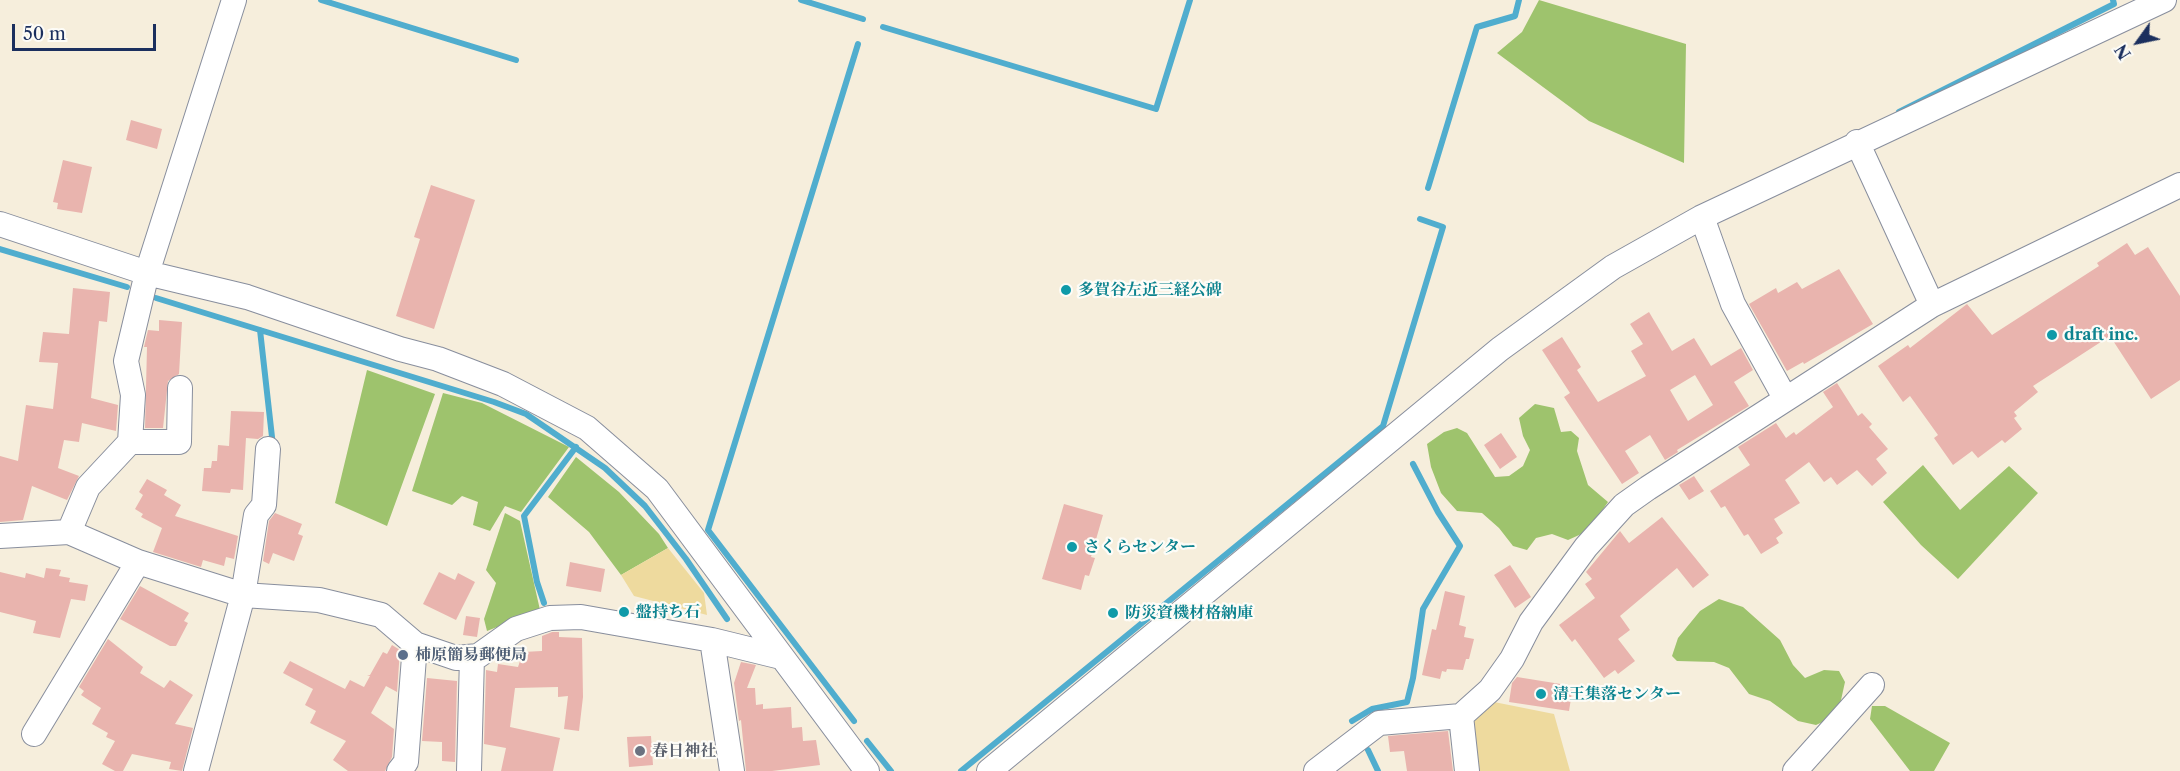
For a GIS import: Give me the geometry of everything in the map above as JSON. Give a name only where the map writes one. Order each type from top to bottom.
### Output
[{"type":"street","points":[[69,532],[88,487],[130,442],[133,396],[126,361],[147,273],[234,0]]},
{"type":"street","points":[[989,771],[1500,349],[1613,267],[1702,217],[1857,142],[2164,0]]},
{"type":"street","points":[[1857,142],[1932,305]]},
{"type":"street","points":[[1316,771],[1379,723],[1461,716],[1490,690],[1512,659],[1531,622],[1558,584],[1586,547],[1624,505],[1785,398],[1932,305],[2180,185]]},
{"type":"street","points":[[1702,217],[1733,304],[1785,398]]},
{"type":"street","points":[[0,224],[147,273],[247,297],[400,349],[438,359],[503,384],[587,428],[657,489],[715,563],[781,657],[867,771]]},
{"type":"street","points":[[130,442],[179,442],[180,388]]},
{"type":"street","points":[[196,771],[243,595],[256,515],[264,505],[268,450]]},
{"type":"street","points":[[0,536],[69,532],[138,562],[243,595],[319,600],[381,615],[416,644],[456,658],[478,656],[511,631],[550,618],[581,617],[712,640],[781,657]]},
{"type":"street","points":[[34,734],[138,562]]},
{"type":"street","points":[[712,640],[732,771]]},
{"type":"street","points":[[399,771],[406,762],[416,644]]},
{"type":"street","points":[[469,771],[472,657]]},
{"type":"street","points":[[1795,771],[1872,685]]},
{"type":"street","points":[[1461,716],[1467,771]]},
{"type":"green space","points":[[1539,0],[1686,44],[1684,163],[1589,121],[1497,53],[1522,32]]},
{"type":"green space","points":[[367,370],[435,394],[387,526],[335,503]]},
{"type":"green space","points":[[443,393],[482,403],[569,447],[521,512],[505,506],[490,531],[473,525],[478,502],[462,496],[452,505],[412,491]]},
{"type":"green space","points":[[1535,404],[1554,408],[1561,432],[1571,431],[1579,438],[1577,451],[1588,485],[1608,502],[1588,531],[1568,540],[1552,534],[1536,538],[1527,550],[1513,546],[1499,528],[1482,513],[1457,511],[1441,493],[1431,467],[1427,444],[1444,432],[1457,428],[1467,433],[1495,477],[1509,476],[1523,466],[1530,450],[1523,436],[1519,418]]},
{"type":"green space","points":[[576,457],[619,492],[659,534],[668,548],[621,575],[589,532],[548,497]]},
{"type":"green space","points":[[1923,465],[1960,510],[2009,466],[2038,493],[1958,579],[1921,545],[1883,502]]},
{"type":"green space","points":[[505,513],[520,521],[540,610],[487,631],[484,619],[496,583],[486,570]]},
{"type":"green space","points":[[1719,599],[1743,607],[1780,640],[1793,665],[1805,678],[1824,670],[1839,671],[1845,682],[1839,709],[1827,720],[1816,725],[1798,721],[1770,701],[1749,694],[1729,668],[1714,662],[1677,661],[1672,656],[1678,638],[1700,611]]},
{"type":"green space","points":[[1872,706],[1885,706],[1950,743],[1934,771],[1910,771],[1870,719]]},
{"type":"sand","points":[[668,548],[704,593],[707,615],[634,596],[621,575]]},
{"type":"sand","points":[[1489,701],[1554,714],[1570,771],[1478,771],[1470,726]]},
{"type":"building","points":[[131,120],[162,129],[157,149],[126,140]]},
{"type":"building","points":[[63,160],[92,167],[82,213],[57,209],[58,203],[53,202]]},
{"type":"building","points":[[431,185],[475,200],[434,329],[396,316],[420,239],[414,237]]},
{"type":"building","points":[[2127,243],[2135,255],[2148,247],[2180,296],[2180,380],[2151,399],[2110,336],[2033,386],[2038,392],[2014,412],[2017,416],[2014,418],[2022,429],[2005,443],[2002,440],[1978,458],[1972,451],[1953,465],[1934,438],[1938,435],[1910,396],[1903,402],[1878,366],[1908,345],[1910,348],[1967,304],[1992,335],[2099,266],[2097,263]]},
{"type":"building","points":[[1839,269],[1873,324],[1804,364],[1803,362],[1787,371],[1749,304],[1776,288],[1778,293],[1797,282],[1802,289]]},
{"type":"building","points":[[73,288],[110,292],[107,322],[99,321],[91,398],[118,405],[116,431],[82,423],[79,442],[64,440],[58,468],[79,476],[67,500],[32,486],[23,520],[0,522],[0,456],[18,461],[26,405],[53,409],[58,363],[39,362],[43,332],[69,334]]},
{"type":"building","points":[[1649,312],[1672,351],[1694,338],[1711,366],[1741,348],[1753,370],[1734,382],[1749,406],[1677,450],[1678,452],[1665,460],[1650,435],[1625,451],[1639,473],[1622,484],[1564,397],[1570,393],[1542,350],[1562,337],[1581,367],[1577,370],[1598,402],[1646,376],[1631,351],[1643,344],[1630,324]],"holes":[[[1695,375],[1713,405],[1688,421],[1670,390]]]},
{"type":"building","points":[[159,320],[182,322],[179,374],[168,381],[163,428],[145,428],[147,347],[144,347],[148,330],[159,331]]},
{"type":"building","points":[[1837,383],[1858,416],[1862,413],[1872,424],[1869,427],[1888,449],[1876,459],[1887,473],[1872,486],[1857,470],[1837,485],[1831,477],[1824,482],[1809,462],[1785,480],[1800,503],[1774,519],[1783,533],[1776,538],[1779,543],[1761,554],[1748,534],[1744,536],[1725,506],[1721,508],[1710,491],[1750,465],[1738,447],[1776,423],[1786,438],[1794,432],[1796,435],[1833,407],[1823,392]]},
{"type":"building","points":[[231,411],[264,412],[263,436],[258,439],[246,438],[243,490],[231,489],[230,493],[202,491],[204,468],[211,468],[212,461],[217,461],[218,445],[229,446]]},
{"type":"building","points":[[1501,433],[1517,457],[1500,469],[1484,445]]},
{"type":"building","points":[[1694,476],[1704,491],[1689,500],[1679,485]]},
{"type":"building","points":[[147,479],[167,490],[164,495],[181,505],[175,516],[238,536],[234,559],[226,557],[224,566],[203,560],[201,567],[153,552],[162,528],[141,517],[143,514],[135,509],[143,495],[139,492]]},
{"type":"building","name":"さくらセンター","points":[[1064,504],[1103,515],[1091,557],[1095,558],[1089,576],[1085,575],[1081,590],[1042,579]]},
{"type":"building","points":[[275,513],[302,524],[298,534],[303,536],[294,561],[273,553],[269,564],[263,561],[269,521]]},
{"type":"building","points":[[1662,517],[1709,575],[1693,588],[1677,568],[1620,616],[1630,630],[1618,639],[1635,661],[1618,674],[1615,670],[1604,678],[1575,639],[1572,642],[1559,625],[1595,598],[1585,584],[1592,579],[1586,572],[1620,531],[1629,543]]},
{"type":"building","points":[[570,562],[605,569],[601,592],[566,586]]},
{"type":"building","points":[[1510,565],[1531,597],[1515,608],[1494,575]]},
{"type":"building","points":[[46,568],[61,570],[59,576],[70,578],[69,582],[88,585],[85,601],[71,599],[60,638],[33,633],[36,621],[0,612],[0,572],[25,578],[26,573],[44,578]]},
{"type":"building","points":[[439,572],[455,580],[458,573],[475,582],[456,620],[423,604]]},
{"type":"building","points":[[140,586],[189,613],[184,621],[188,623],[176,646],[170,646],[120,619]]},
{"type":"building","points":[[1445,591],[1465,596],[1459,625],[1466,627],[1464,637],[1474,639],[1469,659],[1466,659],[1463,670],[1447,669],[1446,672],[1442,671],[1440,679],[1422,675],[1432,629],[1436,630]]},
{"type":"building","points":[[466,616],[480,618],[477,637],[463,635]]},
{"type":"building","points":[[559,632],[559,637],[582,638],[583,697],[579,731],[564,729],[568,696],[558,697],[558,687],[515,688],[510,727],[560,738],[553,771],[501,771],[506,748],[484,744],[486,670],[497,672],[498,664],[518,667],[523,652],[542,651],[542,636]]},
{"type":"building","points":[[108,639],[143,667],[140,673],[164,688],[170,680],[193,695],[175,724],[193,728],[182,771],[169,769],[171,762],[132,754],[123,771],[115,771],[102,764],[115,741],[106,737],[108,733],[92,724],[101,708],[81,695],[84,691],[79,687]]},
{"type":"building","points":[[392,645],[400,650],[397,692],[386,686],[371,713],[394,729],[392,757],[385,771],[348,771],[333,760],[346,741],[310,723],[316,711],[305,705],[313,689],[283,673],[290,661],[345,689],[350,680],[364,687],[370,676],[367,675],[370,675],[383,652],[387,654]]},
{"type":"building","points":[[741,662],[756,665],[747,688],[755,688],[756,705],[763,704],[763,709],[791,707],[792,728],[802,727],[803,741],[816,740],[820,765],[772,771],[746,771],[741,720],[739,721],[734,683]]},
{"type":"building","name":"清王集落センター","points":[[1517,677],[1573,686],[1569,711],[1509,702],[1512,683]]},
{"type":"building","points":[[427,678],[457,681],[455,762],[442,761],[442,742],[422,741]]},
{"type":"building","points":[[1448,731],[1453,771],[1407,771],[1404,751],[1390,752],[1388,736]]},
{"type":"building","name":"春日神社","points":[[651,736],[653,765],[629,767],[627,737]]},
{"type":"waterway","points":[[321,0],[516,60]]},
{"type":"waterway","points":[[801,0],[863,19]]},
{"type":"waterway","points":[[883,27],[1156,109],[1190,0]]},
{"type":"waterway","points":[[1428,188],[1477,27],[1515,16],[1519,0]]},
{"type":"waterway","points":[[1899,112],[2114,4],[2113,0]]},
{"type":"waterway","points":[[854,721],[708,530],[858,44]]},
{"type":"waterway","points":[[961,771],[1383,426],[1443,227],[1420,219]]},
{"type":"waterway","points":[[0,249],[127,287]]},
{"type":"waterway","points":[[156,298],[494,402],[526,414],[605,468],[645,506],[686,559],[727,619]]},
{"type":"waterway","points":[[260,330],[273,446]]},
{"type":"waterway","points":[[544,603],[537,582],[524,516],[576,447]]},
{"type":"waterway","points":[[1352,721],[1372,709],[1407,702],[1413,678],[1423,609],[1460,546],[1438,512],[1413,464]]},
{"type":"waterway","points":[[867,741],[891,771]]},
{"type":"waterway","points":[[1368,750],[1378,771]]},
{"type":"place","name":"多賀谷左近三経公碑","points":[[1066,290]]},
{"type":"place","name":"draft inc.","points":[[2052,335]]},
{"type":"place","name":"さくらセンター","points":[[1072,547]]},
{"type":"place","name":"盤持ち石","points":[[624,612]]},
{"type":"place","name":"防災資機材格納庫","points":[[1113,613]]},
{"type":"place","name":"柿原簡易郵便局","points":[[403,655]]},
{"type":"place","name":"清王集落センター","points":[[1541,694]]},
{"type":"place","name":"春日神社","points":[[640,751]]}]
